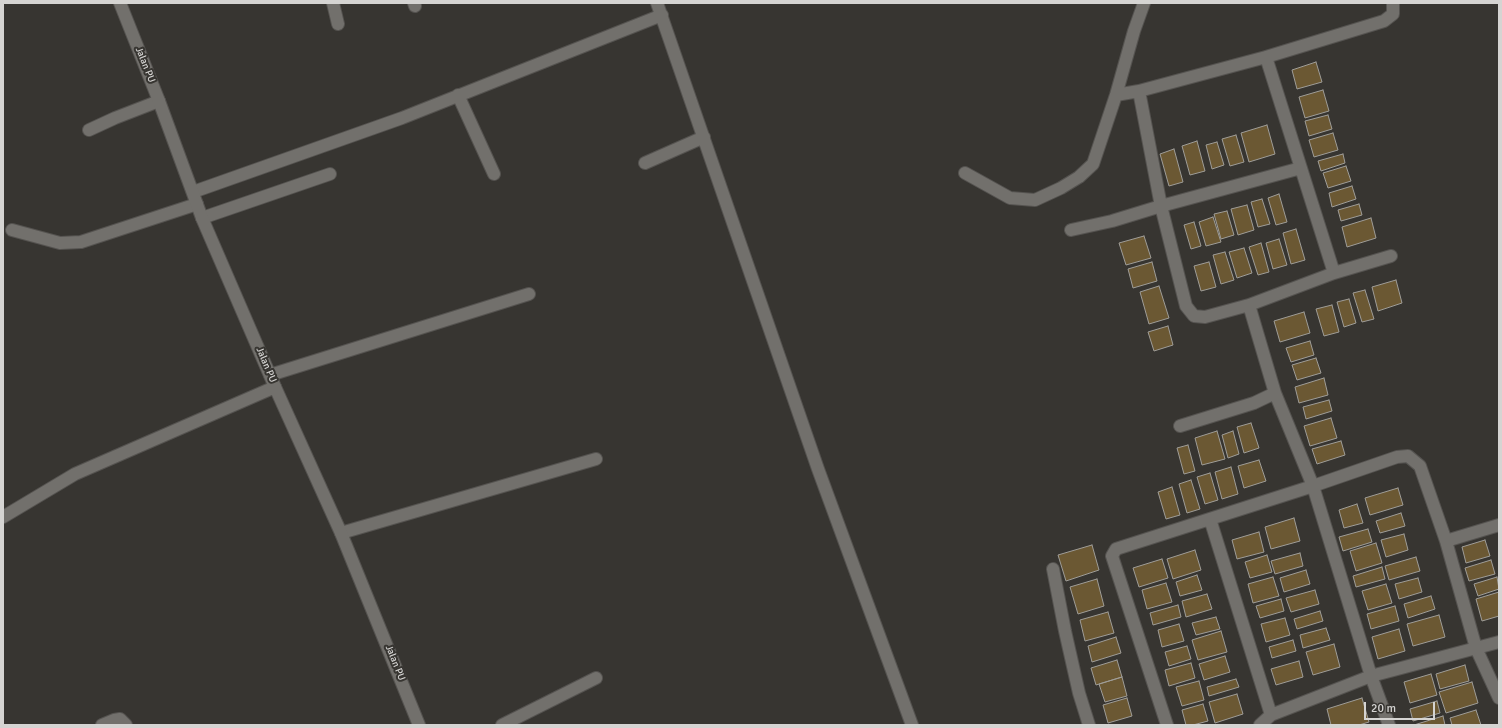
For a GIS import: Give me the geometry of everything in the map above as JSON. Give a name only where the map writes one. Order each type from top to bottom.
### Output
[{"type":"street","name":"Jalan PU","points":[[120,3],[160,101],[202,218],[275,387],[341,533],[419,725]]},
{"type":"street","points":[[333,3],[338,24]]},
{"type":"street","points":[[657,3],[818,469],[912,725]]},
{"type":"street","points":[[965,173],[1010,198],[1035,200],[1061,188],[1079,177],[1093,164],[1144,3]]},
{"type":"street","points":[[1116,95],[1139,91],[1266,57],[1384,21],[1393,14],[1393,3]]},
{"type":"street","points":[[12,230],[60,243],[81,242],[402,118],[662,14]]},
{"type":"street","points":[[1266,57],[1334,273]]},
{"type":"street","points":[[1139,91],[1161,206],[1186,306],[1194,316],[1205,317],[1249,305],[1334,273],[1391,256]]},
{"type":"street","points":[[458,95],[494,174]]},
{"type":"street","points":[[89,130],[115,118],[160,101]]},
{"type":"street","points":[[645,163],[704,137]]},
{"type":"street","points":[[1071,230],[1112,221],[1161,206],[1301,168]]},
{"type":"street","points":[[202,218],[330,174]]},
{"type":"street","points":[[270,374],[529,294]]},
{"type":"street","points":[[1249,305],[1274,393],[1313,486],[1371,676],[1389,725]]},
{"type":"street","points":[[3,517],[75,474],[275,387]]},
{"type":"street","points":[[1180,426],[1254,403],[1274,393]]},
{"type":"street","points":[[1167,725],[1112,556],[1116,549],[1397,458],[1408,456],[1420,466],[1446,541],[1476,648],[1499,698]]},
{"type":"street","points":[[341,533],[596,460]]},
{"type":"street","points":[[1210,519],[1271,715]]},
{"type":"street","points":[[1446,541],[1499,525]]},
{"type":"street","points":[[1053,569],[1079,693],[1089,725]]},
{"type":"street","points":[[1260,725],[1271,715],[1371,676],[1499,642]]},
{"type":"street","points":[[502,725],[596,678]]},
{"type":"street","points":[[102,725],[120,719],[126,725]]},
{"type":"building","points":[[1316,62],[1322,82],[1297,89],[1292,70]]},
{"type":"building","points":[[1323,90],[1329,111],[1305,118],[1299,97]]},
{"type":"building","points":[[1328,115],[1332,129],[1309,136],[1305,121]]},
{"type":"building","points":[[1267,125],[1275,154],[1249,162],[1241,133]]},
{"type":"building","points":[[1333,133],[1338,150],[1314,157],[1309,140]]},
{"type":"building","points":[[1236,135],[1244,162],[1230,166],[1222,139]]},
{"type":"building","points":[[1197,141],[1205,171],[1190,175],[1182,146]]},
{"type":"building","points":[[1217,142],[1224,165],[1212,169],[1206,145]]},
{"type":"building","points":[[1174,149],[1183,182],[1169,186],[1160,154]]},
{"type":"building","points":[[1343,154],[1345,163],[1321,171],[1318,161]]},
{"type":"building","points":[[1346,166],[1351,181],[1328,188],[1323,173]]},
{"type":"building","points":[[1352,186],[1356,199],[1332,207],[1329,193]]},
{"type":"building","points":[[1279,194],[1287,222],[1276,225],[1268,198]]},
{"type":"building","points":[[1262,199],[1270,224],[1258,227],[1251,202]]},
{"type":"building","points":[[1359,204],[1362,215],[1341,221],[1338,210]]},
{"type":"building","points":[[1247,205],[1254,230],[1238,235],[1231,209]]},
{"type":"building","points":[[1227,211],[1234,235],[1221,239],[1214,214]]},
{"type":"building","points":[[1213,217],[1221,242],[1206,246],[1199,222]]},
{"type":"building","points":[[1371,218],[1376,238],[1347,247],[1342,227]]},
{"type":"building","points":[[1194,222],[1201,246],[1191,249],[1184,225]]},
{"type":"building","points":[[1296,229],[1305,260],[1291,264],[1283,233]]},
{"type":"building","points":[[1144,236],[1151,258],[1126,265],[1119,243]]},
{"type":"building","points":[[1279,239],[1287,265],[1273,269],[1266,243]]},
{"type":"building","points":[[1261,243],[1269,272],[1258,275],[1249,247]]},
{"type":"building","points":[[1244,248],[1252,273],[1237,278],[1229,252]]},
{"type":"building","points":[[1225,252],[1234,280],[1221,284],[1213,255]]},
{"type":"building","points":[[1152,262],[1157,281],[1133,288],[1128,269]]},
{"type":"building","points":[[1209,262],[1216,287],[1201,291],[1194,266]]},
{"type":"building","points":[[1396,280],[1402,303],[1378,311],[1372,287]]},
{"type":"building","points":[[1159,286],[1169,318],[1149,324],[1140,292]]},
{"type":"building","points":[[1365,290],[1374,319],[1362,322],[1353,293]]},
{"type":"building","points":[[1349,299],[1356,323],[1344,327],[1337,302]]},
{"type":"building","points":[[1332,305],[1339,332],[1324,336],[1316,309]]},
{"type":"building","points":[[1304,312],[1310,333],[1280,342],[1274,321]]},
{"type":"building","points":[[1168,326],[1173,345],[1154,351],[1148,332]]},
{"type":"building","points":[[1310,341],[1314,355],[1291,362],[1286,348]]},
{"type":"building","points":[[1316,358],[1321,373],[1297,380],[1292,365]]},
{"type":"building","points":[[1324,378],[1328,395],[1299,403],[1295,387]]},
{"type":"building","points":[[1329,400],[1332,411],[1306,419],[1303,407]]},
{"type":"building","points":[[1331,418],[1337,438],[1310,446],[1304,426]]},
{"type":"building","points":[[1251,423],[1259,448],[1244,453],[1237,427]]},
{"type":"building","points":[[1217,431],[1225,459],[1202,465],[1195,438]]},
{"type":"building","points":[[1233,431],[1239,454],[1228,458],[1222,435]]},
{"type":"building","points":[[1341,441],[1345,455],[1317,464],[1312,449]]},
{"type":"building","points":[[1188,445],[1195,471],[1184,474],[1177,448]]},
{"type":"building","points":[[1259,460],[1266,481],[1244,488],[1238,466]]},
{"type":"building","points":[[1231,467],[1238,494],[1222,499],[1215,472]]},
{"type":"building","points":[[1210,473],[1218,500],[1205,504],[1197,477]]},
{"type":"building","points":[[1191,480],[1200,509],[1187,513],[1179,484]]},
{"type":"building","points":[[1172,487],[1180,515],[1166,519],[1158,492]]},
{"type":"building","points":[[1398,488],[1403,505],[1370,515],[1365,498]]},
{"type":"building","points":[[1357,504],[1363,523],[1344,528],[1339,510]]},
{"type":"building","points":[[1401,513],[1405,526],[1380,533],[1376,521]]},
{"type":"building","points":[[1294,518],[1300,541],[1271,549],[1265,527]]},
{"type":"building","points":[[1368,529],[1372,542],[1343,551],[1339,537]]},
{"type":"building","points":[[1259,532],[1264,552],[1237,559],[1232,540]]},
{"type":"building","points":[[1404,534],[1408,550],[1386,557],[1381,540]]},
{"type":"building","points":[[1485,540],[1490,556],[1466,563],[1462,547]]},
{"type":"building","points":[[1376,543],[1382,563],[1356,571],[1350,551]]},
{"type":"building","points":[[1092,545],[1099,570],[1066,581],[1058,555]]},
{"type":"building","points":[[1195,550],[1201,570],[1173,579],[1167,559]]},
{"type":"building","points":[[1300,553],[1303,566],[1275,574],[1271,561]]},
{"type":"building","points":[[1267,555],[1272,572],[1250,578],[1245,562]]},
{"type":"building","points":[[1416,557],[1420,571],[1389,580],[1385,566]]},
{"type":"building","points":[[1162,559],[1168,578],[1139,587],[1133,568]]},
{"type":"building","points":[[1491,560],[1495,574],[1469,581],[1465,568]]},
{"type":"building","points":[[1382,567],[1385,579],[1356,587],[1353,576]]},
{"type":"building","points":[[1306,570],[1310,584],[1284,592],[1280,578]]},
{"type":"building","points":[[1197,575],[1202,590],[1180,596],[1176,582]]},
{"type":"building","points":[[1273,577],[1279,596],[1253,603],[1248,584]]},
{"type":"building","points":[[1497,577],[1499,589],[1478,596],[1474,584]]},
{"type":"building","points":[[1418,578],[1422,592],[1399,599],[1395,584]]},
{"type":"building","points":[[1097,579],[1104,606],[1078,614],[1070,587]]},
{"type":"building","points":[[1166,583],[1172,602],[1147,609],[1142,590]]},
{"type":"building","points":[[1386,584],[1392,603],[1368,610],[1362,591]]},
{"type":"building","points":[[1315,590],[1319,604],[1291,612],[1286,598]]},
{"type":"building","points":[[1499,592],[1499,616],[1482,621],[1476,599]]},
{"type":"building","points":[[1207,594],[1212,609],[1186,617],[1182,601]]},
{"type":"building","points":[[1431,596],[1435,609],[1408,618],[1404,604]]},
{"type":"building","points":[[1281,599],[1284,611],[1260,618],[1256,606]]},
{"type":"building","points":[[1178,605],[1181,617],[1153,625],[1150,613]]},
{"type":"building","points":[[1395,606],[1399,621],[1371,629],[1367,614]]},
{"type":"building","points":[[1320,611],[1323,621],[1297,629],[1294,619]]},
{"type":"building","points":[[1108,612],[1114,633],[1085,641],[1080,620]]},
{"type":"building","points":[[1439,615],[1445,637],[1413,646],[1407,624]]},
{"type":"building","points":[[1216,617],[1220,629],[1196,635],[1192,623]]},
{"type":"building","points":[[1285,618],[1290,635],[1266,642],[1261,624]]},
{"type":"building","points":[[1179,624],[1184,641],[1162,647],[1158,630]]},
{"type":"building","points":[[1326,628],[1330,640],[1303,648],[1300,635]]},
{"type":"building","points":[[1399,629],[1405,651],[1378,659],[1372,637]]},
{"type":"building","points":[[1221,631],[1227,652],[1198,660],[1192,640]]},
{"type":"building","points":[[1116,637],[1121,653],[1092,662],[1088,646]]},
{"type":"building","points":[[1293,640],[1296,651],[1272,658],[1269,647]]},
{"type":"building","points":[[1334,644],[1340,667],[1313,675],[1306,652]]},
{"type":"building","points":[[1187,646],[1191,659],[1169,666],[1165,652]]},
{"type":"building","points":[[1225,656],[1230,672],[1204,680],[1199,664]]},
{"type":"building","points":[[1117,660],[1122,677],[1096,685],[1091,668]]},
{"type":"building","points":[[1299,661],[1303,677],[1276,685],[1271,669]]},
{"type":"building","points":[[1191,663],[1195,678],[1169,686],[1165,670]]},
{"type":"building","points":[[1465,665],[1469,681],[1440,689],[1436,674]]},
{"type":"building","points":[[1431,674],[1437,695],[1410,703],[1404,682]]},
{"type":"building","points":[[1122,677],[1127,696],[1105,702],[1099,684]]},
{"type":"building","points":[[1236,679],[1239,687],[1209,696],[1207,687]]},
{"type":"building","points":[[1199,681],[1204,700],[1182,706],[1176,687]]},
{"type":"building","points":[[1472,682],[1478,703],[1446,713],[1439,692]]},
{"type":"building","points":[[1237,694],[1243,714],[1215,723],[1209,702]]},
{"type":"building","points":[[1127,698],[1132,716],[1108,723],[1103,705]]},
{"type":"building","points":[[1362,698],[1369,722],[1359,725],[1331,725],[1327,709]]},
{"type":"building","points":[[1437,701],[1440,713],[1413,721],[1410,709]]},
{"type":"building","points":[[1203,704],[1208,721],[1193,725],[1186,725],[1182,710]]},
{"type":"building","points":[[1476,710],[1481,725],[1452,725],[1450,718]]},
{"type":"building","points":[[1443,716],[1445,725],[1414,725]]}]
